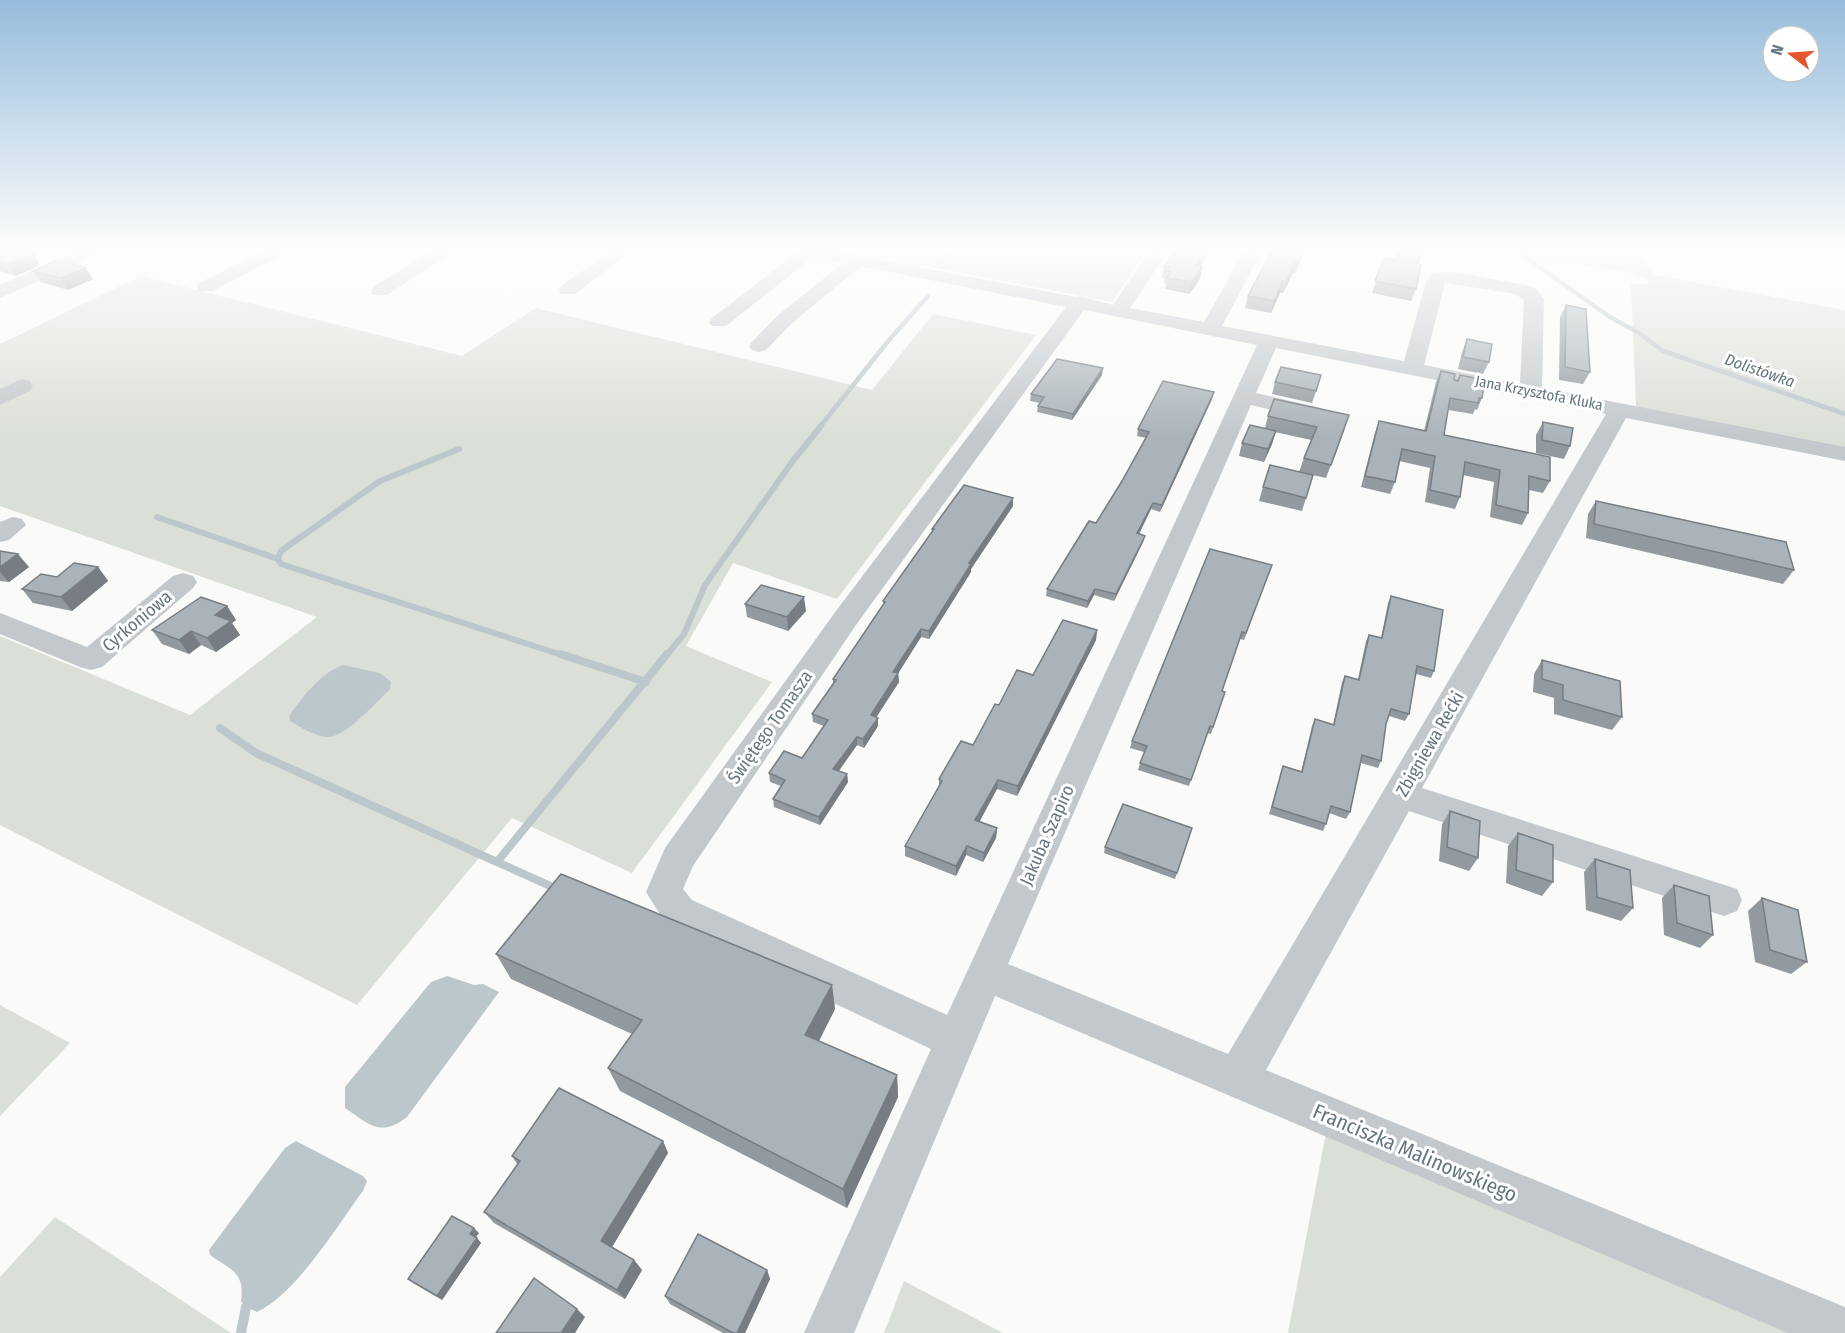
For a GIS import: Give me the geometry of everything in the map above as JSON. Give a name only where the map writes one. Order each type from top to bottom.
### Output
[{"type":"street","points":[[719,322],[730,313]]},
{"type":"street","points":[[759,346],[792,313]]},
{"type":"street","name":"Świętego Tomasza","points":[[956,1040],[679,912],[664,892],[678,859],[846,618],[1072,313]]},
{"type":"street","name":"Jana Krzysztofa Kluka","points":[[1135,313],[1845,454]]},
{"type":"street","points":[[1211,328],[1219,313]]},
{"type":"street","points":[[1413,368],[1427,313]]},
{"type":"street","points":[[1531,392],[1534,313]]},
{"type":"street","name":"Jakuba Szapiro","points":[[829,1333],[985,973],[1269,340]]},
{"type":"street","points":[[0,398],[22,386]]},
{"type":"street","points":[[1243,398],[1323,415]]},
{"type":"street","name":"Zbigniewa Rećki","points":[[1238,1078],[1620,409]]},
{"type":"street","name":"Cyrkoniowa","points":[[0,623],[91,660],[183,582]]},
{"type":"street","points":[[1401,795],[1724,900]]},
{"type":"street","name":"Franciszka Malinowskiego","points":[[985,973],[1845,1332]]},
{"type":"shaded area","points":[[64,313],[290,313],[462,356],[528,313],[557,313],[872,390],[933,314],[1036,335],[837,599],[733,563],[686,646],[772,682],[632,873],[512,818],[357,1005],[0,825],[0,636],[190,715],[317,617],[0,506],[0,344]]},
{"type":"shaded area","points":[[1632,313],[1845,313],[1845,448],[1636,407]]},
{"type":"shaded area","points":[[343,665],[380,673],[391,682],[390,689],[351,726],[334,736],[317,735],[290,721],[289,716],[313,686],[327,674]]},
{"type":"shaded area","points":[[447,976],[474,985],[483,984],[499,992],[407,1117],[389,1127],[382,1128],[368,1123],[345,1108],[345,1087],[431,982]]},
{"type":"shaded area","points":[[0,1005],[70,1043],[0,1116]]},
{"type":"shaded area","points":[[1329,1117],[1845,1332],[1845,1333],[1288,1333]]},
{"type":"shaded area","points":[[296,1141],[363,1176],[367,1181],[363,1191],[301,1275],[272,1303],[257,1312],[246,1307],[241,1301],[241,1284],[235,1273],[210,1255],[209,1250],[285,1148]]},
{"type":"shaded area","points":[[55,1217],[231,1333],[0,1333],[0,1277]]},
{"type":"shaded area","points":[[904,1281],[1003,1333],[884,1333]]},
{"type":"building","points":[[1566,313],[1586,313],[1590,372],[1565,367]]},
{"type":"building","points":[[1467,339],[1492,344],[1489,362],[1463,357]]},
{"type":"building","points":[[1057,359],[1103,368],[1073,414],[1038,406],[1044,397],[1031,394]]},
{"type":"building","points":[[1281,367],[1321,375],[1316,391],[1275,382]]},
{"type":"building","points":[[1441,371],[1455,374],[1454,380],[1458,381],[1460,375],[1485,380],[1482,398],[1479,398],[1478,403],[1450,398],[1444,435],[1550,457],[1550,481],[1529,476],[1528,513],[1496,505],[1500,470],[1465,462],[1460,497],[1430,490],[1435,456],[1402,449],[1395,482],[1365,476],[1379,421],[1426,431]]},
{"type":"building","points":[[1163,381],[1214,392],[1162,505],[1153,503],[1137,533],[1145,536],[1116,594],[1095,589],[1088,601],[1047,589],[1089,521],[1096,523],[1122,481],[1149,432],[1138,429]]},
{"type":"building","points":[[1274,399],[1349,415],[1331,465],[1304,458],[1317,427],[1268,416]]},
{"type":"building","points":[[1543,422],[1573,428],[1570,446],[1542,440]]},
{"type":"building","points":[[1250,425],[1276,431],[1268,449],[1242,443]]},
{"type":"building","points":[[1270,465],[1313,475],[1306,498],[1263,487]]},
{"type":"building","points":[[964,485],[1013,498],[969,563],[971,564],[929,631],[921,629],[893,672],[898,673],[871,715],[878,718],[863,739],[857,737],[833,769],[847,774],[819,817],[773,799],[785,780],[769,773],[784,751],[802,758],[828,720],[812,714],[885,602],[883,601]]},
{"type":"building","points":[[1596,501],[1786,542],[1794,570],[1594,524]]},
{"type":"building","points":[[1210,549],[1272,565],[1246,633],[1242,632],[1222,691],[1225,692],[1213,727],[1210,726],[1191,780],[1140,763],[1147,746],[1132,741]]},
{"type":"building","points":[[0,551],[18,554],[0,567]]},
{"type":"building","points":[[74,563],[98,567],[61,597],[22,589],[41,574],[57,577]]},
{"type":"building","points":[[761,585],[804,597],[787,617],[745,604]]},
{"type":"building","points":[[1391,596],[1443,610],[1434,671],[1417,666],[1409,714],[1391,709],[1386,724],[1381,761],[1362,755],[1350,812],[1331,806],[1326,824],[1272,807],[1283,766],[1302,772],[1315,719],[1334,725],[1345,676],[1359,680],[1369,635],[1382,638]]},
{"type":"building","points":[[201,597],[227,606],[215,615],[231,621],[207,638],[191,631],[179,640],[152,630]]},
{"type":"building","points":[[1063,620],[1097,630],[1018,786],[998,780],[975,820],[997,828],[984,853],[967,846],[956,866],[905,846],[942,781],[939,779],[961,741],[973,745],[995,704],[999,705],[1017,670],[1033,675]]},
{"type":"building","points":[[1542,660],[1620,681],[1622,717],[1563,700],[1563,685],[1542,679]]},
{"type":"building","points":[[1123,804],[1192,828],[1177,873],[1105,847]]},
{"type":"building","points":[[1450,811],[1480,821],[1478,858],[1447,847]]},
{"type":"building","points":[[1518,833],[1553,845],[1553,882],[1516,870]]},
{"type":"building","points":[[1595,859],[1630,870],[1633,908],[1597,897]]},
{"type":"building","points":[[561,874],[832,985],[805,1035],[897,1075],[843,1189],[608,1068],[642,1020],[496,954]]},
{"type":"building","points":[[1674,885],[1709,896],[1713,935],[1677,923]]},
{"type":"building","points":[[1762,898],[1798,910],[1807,962],[1770,950]]},
{"type":"building","points":[[559,1088],[663,1141],[601,1241],[634,1260],[617,1290],[484,1212],[520,1161],[512,1156]]},
{"type":"building","points":[[452,1216],[474,1228],[470,1234],[477,1238],[437,1296],[408,1279]]},
{"type":"building","points":[[698,1234],[767,1270],[737,1333],[733,1333],[665,1296]]},
{"type":"building","points":[[534,1278],[577,1309],[561,1333],[496,1333]]},
{"type":"waterway","points":[[819,428],[913,313]]},
{"type":"waterway","name":"Dolistówka","points":[[1605,313],[1639,333],[1663,351],[1845,414]]},
{"type":"waterway","points":[[666,656],[684,634],[705,585],[792,462],[821,426]]},
{"type":"waterway","points":[[278,559],[281,551],[380,481],[459,449]]},
{"type":"waterway","points":[[157,517],[278,559]]},
{"type":"waterway","points":[[278,559],[281,564],[565,656]]},
{"type":"waterway","points":[[560,654],[645,682]]},
{"type":"waterway","points":[[645,682],[667,654]]},
{"type":"waterway","points":[[497,862],[645,682]]},
{"type":"waterway","points":[[220,728],[256,753],[497,862]]},
{"type":"waterway","points":[[497,862],[559,890]]},
{"type":"waterway","points":[[241,1333],[246,1307]]}]
